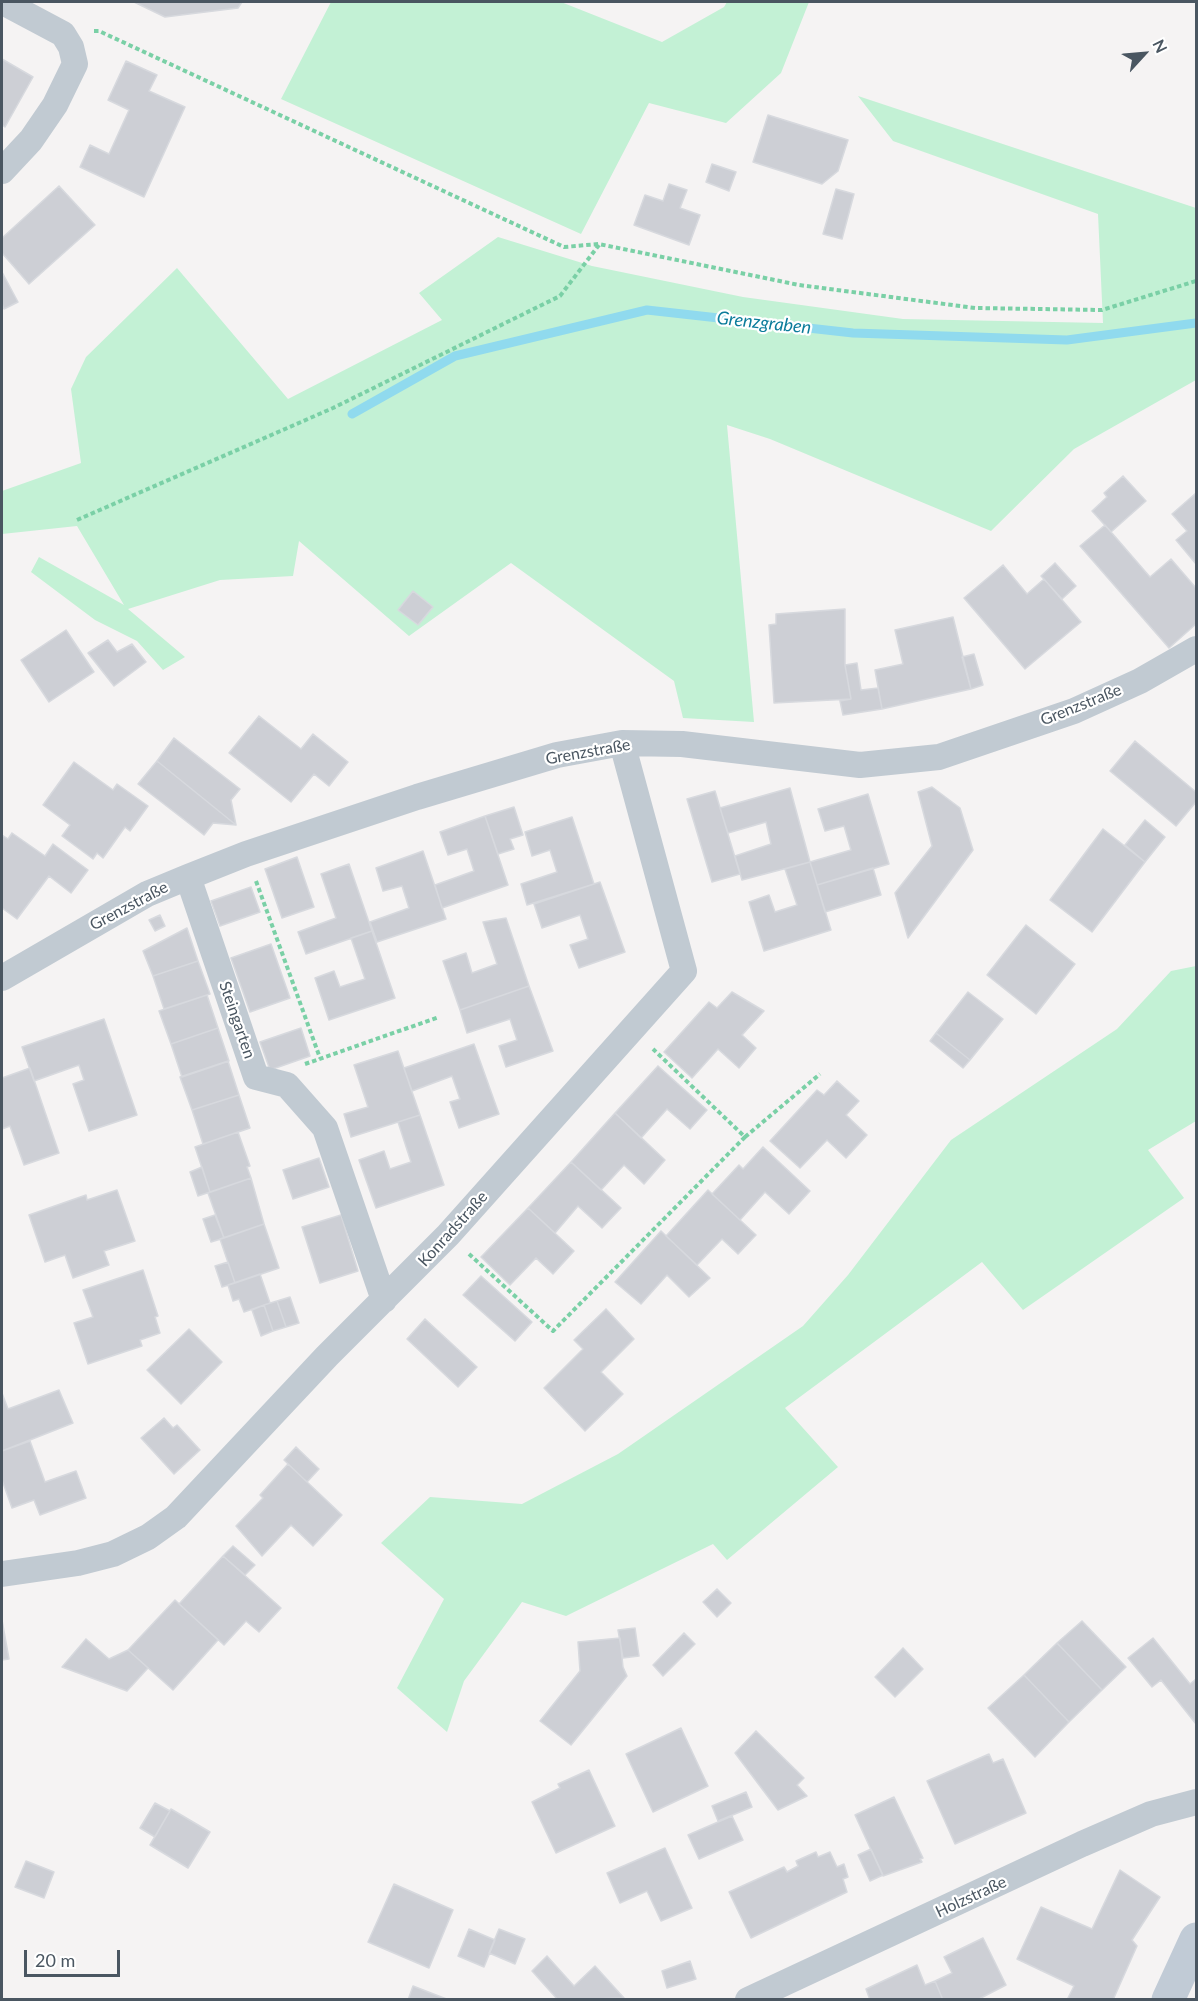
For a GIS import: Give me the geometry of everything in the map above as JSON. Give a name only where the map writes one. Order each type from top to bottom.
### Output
[{"type":"street","points":[[2,171],[31,140],[56,105],[75,64],[71,47],[63,34],[3,2]]},
{"type":"street","name":"Grenzstraße","points":[[2,978],[147,894],[188,877],[246,854],[417,797],[557,755],[622,743],[682,744],[860,765],[939,756],[1074,711],[1140,681],[1197,649]]},
{"type":"street","name":"Konradstraße","points":[[3,1570],[78,1563],[113,1554],[148,1537],[194,1500],[327,1356],[448,1235],[684,971],[622,743]]},
{"type":"street","name":"Steingarten","points":[[188,877],[256,1077],[287,1086]]},
{"type":"street","points":[[287,1086],[325,1128],[384,1300]]},
{"type":"street","name":"Holzstraße","points":[[748,2000],[1151,1814],[1197,1802]]},
{"type":"street","points":[[1168,2000],[1197,1939]]},
{"type":"path","points":[[63,34],[99,31],[564,247],[599,244],[799,285],[975,308],[1102,310],[1197,280]]},
{"type":"path","points":[[77,520],[333,408],[560,296],[599,244]]},
{"type":"path","points":[[246,854],[320,1058]]},
{"type":"path","points":[[287,1086],[304,1064],[439,1017]]},
{"type":"path","points":[[633,1030],[745,1137]]},
{"type":"path","points":[[448,1235],[552,1331],[745,1137],[820,1074]]},
{"type":"green space","points":[[331,2],[561,2],[662,42],[724,7],[727,2],[809,2],[781,73],[726,123],[649,103],[581,234],[281,99]]},
{"type":"green space","points":[[858,96],[1196,208],[1196,380],[1074,449],[991,531],[770,439],[727,425],[754,722],[683,718],[674,681],[511,563],[409,636],[299,541],[293,576],[220,580],[128,609],[185,657],[163,670],[137,641],[95,620],[31,572],[39,557],[124,605],[77,526],[2,534],[2,491],[81,463],[71,389],[86,357],[177,268],[288,399],[442,320],[419,293],[498,237],[592,266],[743,297],[903,319],[1103,323],[1098,214],[893,141]]},
{"type":"green space","points":[[1196,966],[1196,1121],[1148,1150],[1184,1198],[1023,1310],[982,1262],[785,1408],[838,1467],[727,1560],[713,1544],[566,1616],[522,1602],[464,1681],[447,1732],[397,1688],[444,1599],[381,1543],[430,1497],[522,1504],[618,1454],[803,1326],[848,1275],[951,1140],[1117,1029],[1171,971]]},
{"type":"building","points":[[134,2],[242,2],[238,8],[165,17]]},
{"type":"building","points":[[2,59],[33,77],[5,127],[2,125]]},
{"type":"building","points":[[126,61],[157,75],[149,91],[185,107],[144,197],[80,167],[90,145],[109,154],[129,110],[108,100]]},
{"type":"building","points":[[768,115],[848,140],[838,171],[822,184],[753,162]]},
{"type":"building","points":[[712,164],[736,172],[729,191],[706,182]]},
{"type":"building","points":[[669,184],[687,190],[680,208],[700,215],[689,245],[634,225],[645,195],[663,201]]},
{"type":"building","points":[[59,186],[95,225],[29,284],[2,253],[2,238]]},
{"type":"building","points":[[836,189],[854,194],[842,239],[823,234]]},
{"type":"building","points":[[2,272],[18,302],[4,309],[2,304]]},
{"type":"building","points":[[1123,476],[1146,501],[1111,532],[1092,511],[1107,497],[1104,493]]},
{"type":"building","points":[[1196,493],[1196,564],[1176,540],[1187,531],[1172,514]]},
{"type":"building","points":[[1105,525],[1150,577],[1171,559],[1196,588],[1196,624],[1169,648],[1080,546]]},
{"type":"building","points":[[1055,563],[1076,586],[1062,599],[1041,576]]},
{"type":"building","points":[[1003,565],[1027,594],[1044,579],[1081,622],[1025,669],[964,598]]},
{"type":"building","points":[[413,591],[433,607],[418,625],[398,610]]},
{"type":"building","points":[[845,609],[845,665],[851,699],[774,703],[769,625],[776,624],[776,614]]},
{"type":"building","points":[[953,617],[971,689],[882,709],[875,670],[903,664],[895,630]]},
{"type":"building","points":[[66,630],[94,672],[49,702],[21,660]]},
{"type":"building","points":[[108,640],[117,652],[132,644],[146,662],[114,686],[88,653]]},
{"type":"building","points":[[974,654],[983,685],[971,689],[962,657]]},
{"type":"building","points":[[857,663],[861,690],[878,688],[882,709],[843,715],[840,701],[851,699],[845,665]]},
{"type":"building","points":[[259,716],[301,749],[313,734],[348,762],[329,786],[314,774],[291,802],[229,753]]},
{"type":"building","points":[[174,738],[240,789],[231,800],[236,825],[157,761]]},
{"type":"building","points":[[1135,741],[1196,792],[1196,802],[1176,826],[1110,771]]},
{"type":"building","points":[[157,761],[236,825],[213,823],[204,835],[138,784]]},
{"type":"building","points":[[74,762],[113,790],[117,784],[148,806],[130,831],[125,827],[103,858],[97,853],[93,859],[62,836],[70,825],[43,805]]},
{"type":"building","points":[[932,787],[960,808],[973,850],[908,938],[895,893],[932,846],[918,792]]},
{"type":"building","points":[[790,788],[810,862],[742,880],[735,856],[771,844],[766,822],[728,833],[720,808]]},
{"type":"building","points":[[715,791],[740,874],[712,882],[687,799]]},
{"type":"building","points":[[868,794],[889,864],[817,885],[810,862],[851,850],[844,826],[825,831],[818,809]]},
{"type":"building","points":[[514,807],[523,835],[510,839],[514,849],[498,854],[485,816]]},
{"type":"building","points":[[485,816],[508,885],[442,908],[435,885],[474,871],[467,849],[448,855],[440,832]]},
{"type":"building","points":[[572,817],[594,884],[527,905],[521,884],[557,872],[550,850],[532,856],[525,832]]},
{"type":"building","points":[[1145,820],[1165,837],[1145,862],[1125,845]]},
{"type":"building","points":[[1103,829],[1145,862],[1092,932],[1050,900]]},
{"type":"building","points":[[12,833],[45,856],[53,844],[88,870],[71,893],[49,876],[17,919],[2,908],[2,835],[8,839]]},
{"type":"building","points":[[423,851],[446,919],[377,942],[370,922],[409,908],[402,886],[383,891],[376,868]]},
{"type":"building","points":[[297,857],[314,907],[282,918],[265,869]]},
{"type":"building","points":[[810,862],[831,930],[764,951],[749,902],[769,895],[775,912],[797,905],[785,869]]},
{"type":"building","points":[[349,864],[372,931],[306,954],[298,932],[336,918],[321,874]]},
{"type":"building","points":[[873,868],[881,895],[825,912],[817,885]]},
{"type":"building","points":[[600,882],[625,952],[579,968],[570,945],[588,939],[580,915],[542,928],[534,904]]},
{"type":"building","points":[[251,887],[260,912],[220,926],[211,901]]},
{"type":"building","points":[[160,915],[165,926],[155,931],[149,920]]},
{"type":"building","points":[[506,918],[529,986],[460,1010],[443,961],[466,953],[472,973],[497,964],[483,922]]},
{"type":"building","points":[[1026,925],[1075,964],[1036,1014],[987,975]]},
{"type":"building","points":[[187,928],[198,961],[153,976],[143,951]]},
{"type":"building","points":[[372,931],[395,998],[329,1020],[315,978],[334,971],[340,987],[365,979],[351,938]]},
{"type":"building","points":[[271,944],[290,998],[250,1012],[231,958]]},
{"type":"building","points":[[198,961],[210,994],[164,1009],[153,976]]},
{"type":"building","points":[[529,986],[553,1051],[506,1067],[499,1046],[517,1040],[510,1019],[467,1033],[460,1010]]},
{"type":"building","points":[[732,992],[764,1011],[742,1035],[756,1048],[739,1068],[718,1049],[692,1078],[664,1052],[709,1002],[717,1008]]},
{"type":"building","points":[[968,992],[1003,1019],[970,1060],[936,1033]]},
{"type":"building","points":[[207,995],[218,1028],[171,1044],[159,1011]]},
{"type":"building","points":[[104,1019],[137,1115],[89,1131],[73,1084],[84,1080],[79,1065],[34,1081],[22,1047]]},
{"type":"building","points":[[218,1028],[229,1061],[182,1077],[171,1044]]},
{"type":"building","points":[[301,1028],[310,1056],[270,1070],[260,1042]]},
{"type":"building","points":[[936,1033],[970,1060],[963,1068],[930,1041]]},
{"type":"building","points":[[474,1044],[499,1114],[459,1128],[450,1102],[460,1099],[452,1076],[412,1091],[404,1068]]},
{"type":"building","points":[[398,1051],[420,1115],[351,1137],[344,1114],[368,1107],[354,1065]]},
{"type":"building","points":[[228,1061],[239,1095],[192,1110],[180,1077]]},
{"type":"building","points":[[658,1066],[707,1110],[690,1129],[667,1109],[641,1138],[615,1113]]},
{"type":"building","points":[[30,1068],[59,1153],[24,1165],[10,1126],[2,1129],[2,1078]]},
{"type":"building","points":[[837,1081],[859,1101],[846,1115],[867,1135],[846,1158],[827,1140],[800,1168],[770,1141],[817,1090],[824,1095]]},
{"type":"building","points":[[239,1095],[250,1128],[203,1144],[192,1110]]},
{"type":"building","points":[[615,1113],[665,1160],[644,1184],[624,1165],[601,1190],[571,1162]]},
{"type":"building","points":[[420,1115],[444,1185],[376,1208],[359,1160],[384,1151],[390,1169],[411,1162],[398,1122]]},
{"type":"building","points":[[238,1132],[250,1166],[247,1167],[251,1178],[210,1192],[195,1147]]},
{"type":"building","points":[[763,1147],[810,1191],[789,1214],[765,1192],[740,1220],[712,1194],[739,1165],[743,1169]]},
{"type":"building","points":[[319,1158],[329,1187],[293,1199],[283,1170]]},
{"type":"building","points":[[571,1162],[621,1208],[602,1228],[578,1206],[555,1233],[528,1208]]},
{"type":"building","points":[[202,1167],[210,1192],[198,1196],[190,1172]]},
{"type":"building","points":[[251,1178],[264,1224],[224,1238],[208,1193]]},
{"type":"building","points":[[117,1190],[135,1241],[104,1251],[109,1265],[73,1278],[65,1255],[45,1262],[29,1215],[86,1195],[87,1200]]},
{"type":"building","points":[[708,1190],[756,1235],[738,1254],[722,1239],[697,1265],[666,1236]]},
{"type":"building","points":[[528,1208],[574,1251],[553,1274],[536,1258],[510,1285],[481,1257]]},
{"type":"building","points":[[215,1215],[224,1238],[211,1242],[203,1219]]},
{"type":"building","points":[[341,1215],[358,1271],[320,1283],[302,1227]]},
{"type":"building","points":[[264,1224],[279,1268],[235,1283],[220,1239]]},
{"type":"building","points":[[661,1231],[710,1278],[689,1297],[667,1275],[641,1304],[615,1282]]},
{"type":"building","points":[[228,1262],[235,1283],[222,1287],[215,1266]]},
{"type":"building","points":[[143,1270],[158,1316],[155,1317],[160,1333],[140,1340],[142,1346],[88,1364],[74,1323],[93,1317],[83,1290]]},
{"type":"building","points":[[260,1274],[270,1303],[244,1312],[239,1299],[233,1301],[228,1285]]},
{"type":"building","points":[[481,1276],[532,1322],[515,1341],[463,1295]]},
{"type":"building","points":[[290,1297],[299,1323],[286,1327],[277,1301]]},
{"type":"building","points":[[277,1301],[286,1327],[273,1331],[264,1305]]},
{"type":"building","points":[[264,1305],[273,1331],[261,1336],[252,1310]]},
{"type":"building","points":[[606,1309],[634,1339],[601,1372],[623,1394],[585,1431],[544,1388],[583,1349],[574,1340]]},
{"type":"building","points":[[425,1319],[477,1367],[458,1387],[407,1339]]},
{"type":"building","points":[[189,1329],[222,1362],[181,1404],[147,1370]]},
{"type":"building","points":[[59,1390],[73,1423],[2,1451],[2,1393],[8,1409]]},
{"type":"building","points":[[164,1418],[173,1428],[177,1425],[200,1450],[174,1474],[141,1438]]},
{"type":"building","points":[[30,1441],[45,1482],[76,1471],[86,1498],[40,1515],[34,1500],[12,1508],[2,1480],[2,1451]]},
{"type":"building","points":[[296,1447],[319,1469],[307,1482],[284,1460]]},
{"type":"building","points":[[288,1464],[342,1515],[313,1546],[291,1525],[262,1556],[236,1526],[263,1498],[260,1495]]},
{"type":"building","points":[[233,1546],[255,1565],[245,1575],[223,1556]]},
{"type":"building","points":[[223,1556],[281,1608],[259,1632],[246,1621],[224,1645],[179,1604]]},
{"type":"building","points":[[717,1589],[731,1603],[717,1617],[703,1602]]},
{"type":"building","points":[[175,1600],[218,1640],[173,1690],[128,1650]]},
{"type":"building","points":[[2,1620],[9,1659],[2,1660]]},
{"type":"building","points":[[1082,1621],[1126,1667],[1102,1690],[1057,1643]]},
{"type":"building","points":[[635,1628],[639,1656],[623,1658],[618,1630]]},
{"type":"building","points":[[684,1633],[695,1644],[663,1676],[653,1665]]},
{"type":"building","points":[[620,1638],[623,1667],[627,1676],[571,1745],[540,1721],[580,1671],[578,1642]]},
{"type":"building","points":[[1153,1638],[1190,1684],[1196,1679],[1196,1724],[1161,1680],[1152,1687],[1128,1658]]},
{"type":"building","points":[[86,1639],[109,1659],[128,1650],[148,1668],[127,1691],[62,1667]]},
{"type":"building","points":[[1057,1643],[1102,1690],[1069,1722],[1024,1675]]},
{"type":"building","points":[[903,1648],[923,1669],[895,1697],[875,1677]]},
{"type":"building","points":[[1024,1675],[1069,1722],[1035,1757],[988,1708]]},
{"type":"building","points":[[681,1728],[708,1786],[653,1812],[626,1754]]},
{"type":"building","points":[[756,1731],[804,1778],[797,1785],[807,1796],[778,1810],[735,1753]]},
{"type":"building","points":[[989,1754],[993,1763],[1003,1759],[1026,1813],[955,1844],[927,1781]]},
{"type":"building","points":[[589,1770],[615,1826],[556,1853],[532,1802],[560,1788],[558,1784]]},
{"type":"building","points":[[746,1792],[752,1807],[718,1821],[712,1806]]},
{"type":"building","points":[[894,1797],[923,1858],[920,1859],[922,1862],[883,1876],[855,1815]]},
{"type":"building","points":[[155,1803],[170,1811],[155,1837],[140,1828]]},
{"type":"building","points":[[171,1809],[210,1832],[188,1868],[150,1845]]},
{"type":"building","points":[[732,1816],[743,1840],[699,1859],[688,1835]]},
{"type":"building","points":[[665,1848],[692,1908],[661,1921],[647,1891],[620,1903],[607,1873]]},
{"type":"building","points":[[871,1849],[883,1875],[870,1881],[858,1855]]},
{"type":"building","points":[[816,1852],[818,1857],[830,1852],[837,1867],[844,1864],[848,1877],[843,1879],[847,1892],[751,1938],[729,1892],[784,1867],[787,1872],[798,1866],[796,1861]]},
{"type":"building","points":[[26,1861],[54,1872],[44,1898],[15,1887]]},
{"type":"building","points":[[1120,1870],[1160,1897],[1132,1940],[1137,1946],[1113,2000],[1067,2000],[1074,1986],[1017,1959],[1041,1907],[1092,1929]]},
{"type":"building","points":[[394,1884],[453,1910],[429,1968],[368,1942]]},
{"type":"building","points":[[469,1929],[495,1940],[484,1967],[458,1956]]},
{"type":"building","points":[[499,1929],[525,1939],[515,1964],[489,1953]]},
{"type":"building","points":[[983,1938],[1006,1985],[977,2000],[943,2000],[935,1981],[952,1973],[944,1957]]},
{"type":"building","points":[[547,1956],[574,1986],[595,1966],[624,1998],[558,2000],[532,1971]]},
{"type":"building","points":[[690,1961],[696,1979],[667,1988],[662,1971]]},
{"type":"building","points":[[917,1965],[925,1985],[935,1981],[943,2000],[870,2000],[866,1989]]},
{"type":"building","points":[[413,1986],[449,2000],[408,2000]]},
{"type":"waterway","name":"Grenzgraben","points":[[352,414],[455,356],[647,310],[853,333],[1067,340],[1196,323]]}]
